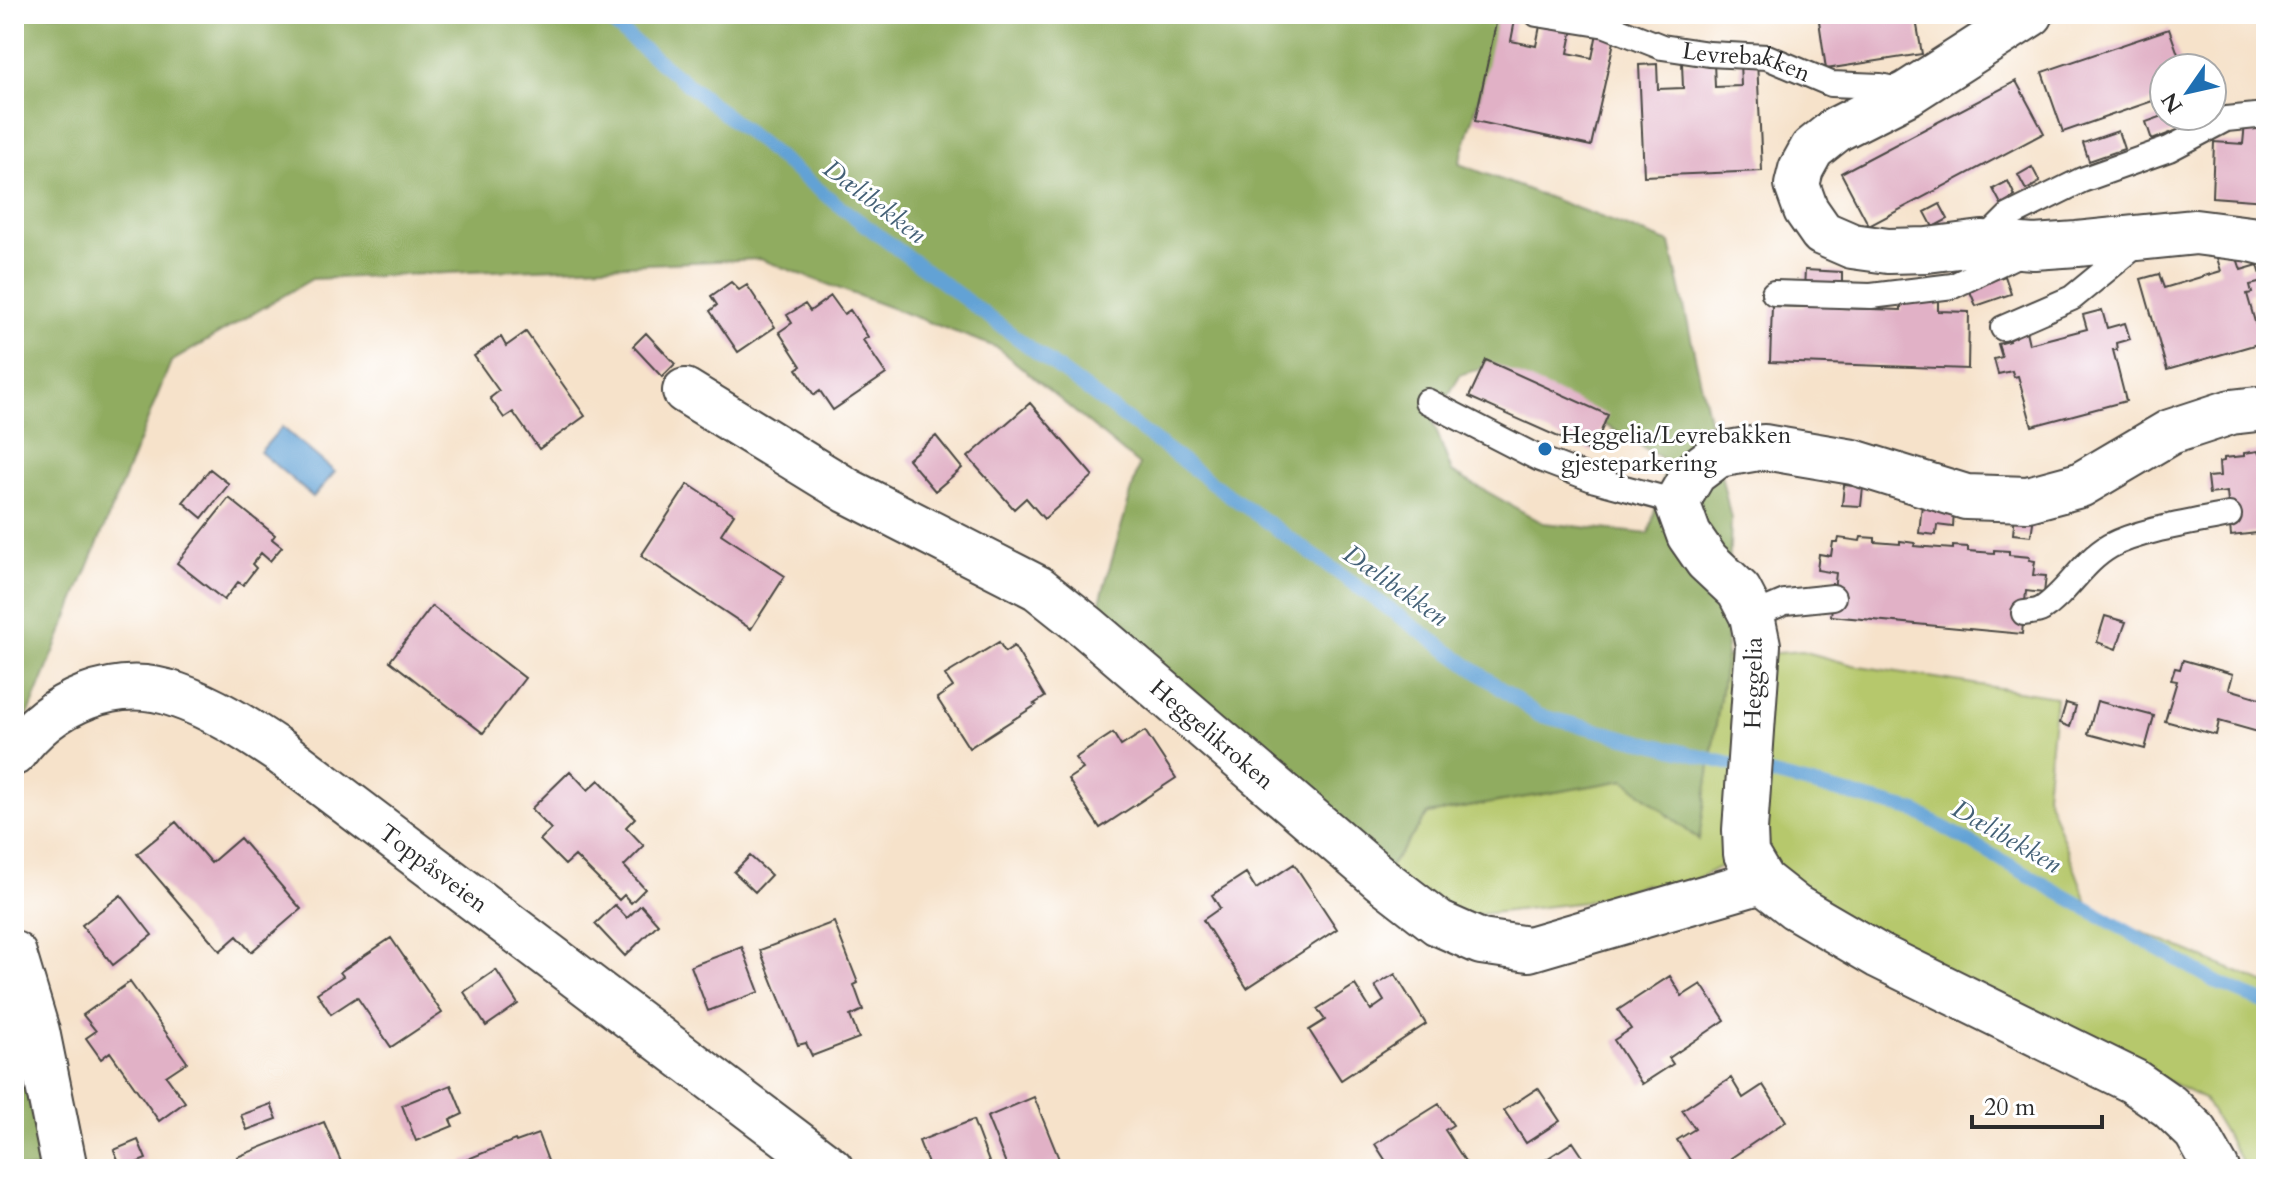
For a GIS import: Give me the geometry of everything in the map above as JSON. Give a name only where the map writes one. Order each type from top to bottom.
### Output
[{"type":"street","points":[[2031,14],[1908,93],[1837,129],[1812,149],[1801,169],[1797,185],[1806,210],[1822,233],[1852,246],[1888,251],[1982,243],[2034,247],[2195,232],[2266,243]]},
{"type":"street","name":"Heggelikroken","points":[[685,391],[848,491],[1038,588],[1381,879],[1438,923],[1481,942],[1529,949],[1754,867]]},
{"type":"street","points":[[1677,502],[1694,473],[1718,455],[1764,447],[1853,462],[1966,497],[2028,499],[2080,485],[2170,432],[2231,412],[2266,408]]},
{"type":"street","name":"Heggelia","points":[[1677,502],[1689,535],[1707,561],[1739,591],[1755,630],[1745,830],[1754,867]]},
{"type":"street","name":"Toppåsveien","points":[[14,753],[42,721],[72,702],[96,693],[130,687],[174,694],[226,716],[279,751],[831,1169]]},
{"type":"street","points":[[1754,867],[1795,907],[1879,956],[2133,1081],[2169,1106],[2196,1132],[2217,1169]]},
{"type":"street","points":[[14,954],[37,1031],[65,1169]]},
{"type":"lane","name":"Levrebakken","points":[[1537,14],[1606,25],[1662,47],[1709,54],[1767,57],[1831,84],[1880,86],[1908,93]]},
{"type":"lane","points":[[1982,243],[2009,216],[2082,180],[2169,149],[2226,119],[2266,115]]},
{"type":"lane","points":[[2003,328],[2072,298],[2147,236]]},
{"type":"lane","points":[[1774,293],[1871,296],[1953,286],[2034,247]]},
{"type":"lane","points":[[1427,401],[1540,459],[1595,480],[1677,502]]},
{"type":"lane","points":[[2024,613],[2040,611],[2080,569],[2108,547],[2127,538],[2229,515]]},
{"type":"lane","points":[[1755,630],[1785,602],[1833,597]]},
{"type":"green space","points":[[14,14],[1505,14],[1459,164],[1670,243],[1731,519],[1726,657],[1699,840],[1625,780],[1428,814],[1381,879],[1095,619],[1139,465],[998,348],[760,259],[312,279],[171,362],[30,711],[14,736]],"holes":[[[1493,364],[1667,462],[1649,534],[1543,523],[1452,472],[1433,422],[1460,375]]]},
{"type":"green space","points":[[1802,651],[1853,665],[2056,697],[2046,794],[2091,911],[2266,984],[2266,1169],[2246,1169],[2204,1099],[1725,864],[1667,894],[1646,884],[1585,902],[1457,917],[1381,879],[1428,814],[1625,780],[1698,839],[1726,657]]},
{"type":"green space","points":[[14,1046],[38,1135],[37,1169],[14,1169]]},
{"type":"water","points":[[282,427],[335,472],[313,497],[260,452]]},
{"type":"building","points":[[1498,14],[1516,15],[1511,41],[1536,46],[1541,21],[1573,28],[1568,53],[1592,58],[1597,33],[1615,37],[1591,146],[1475,121]]},
{"type":"building","points":[[1818,14],[1915,14],[1922,54],[1826,69]]},
{"type":"building","points":[[2169,29],[2177,52],[2148,52],[2148,103],[2063,132],[2042,72]]},
{"type":"building","points":[[1757,60],[1762,171],[1644,176],[1639,65],[1657,64],[1658,89],[1683,88],[1682,63],[1714,62],[1715,87],[1741,86],[1740,61]]},
{"type":"building","points":[[2016,81],[2044,133],[1869,226],[1841,173]]},
{"type":"building","points":[[2245,123],[2266,124],[2266,201],[2212,197],[2214,142],[2243,144]]},
{"type":"building","points":[[2118,131],[2124,149],[2089,161],[2083,143]]},
{"type":"building","points":[[2149,132],[2173,132],[2152,140]]},
{"type":"building","points":[[2032,167],[2040,182],[2026,190],[2018,175]]},
{"type":"building","points":[[2008,181],[2015,196],[2001,204],[1993,189]]},
{"type":"building","points":[[1940,204],[1948,219],[1933,227],[1925,212]]},
{"type":"building","points":[[2235,252],[2241,270],[2258,265],[2263,282],[2250,285],[2252,293],[2247,294],[2261,343],[2167,370],[2141,279],[2159,274],[2164,288],[2221,271],[2217,258]]},
{"type":"building","points":[[1805,270],[1842,272],[1842,290],[1804,289]]},
{"type":"building","points":[[2005,276],[2011,294],[1976,306],[1969,289]]},
{"type":"building","points":[[731,282],[739,290],[747,285],[775,327],[738,352],[710,311],[717,305],[711,296]]},
{"type":"building","points":[[831,296],[844,314],[850,310],[868,337],[863,340],[886,374],[833,410],[820,391],[814,395],[797,369],[801,366],[779,332],[792,323],[787,315],[805,304],[810,311]]},
{"type":"building","points":[[1804,297],[1841,298],[1841,308],[1901,310],[1901,299],[1938,301],[1938,311],[1969,312],[1968,369],[1770,362],[1772,306],[1804,307]]},
{"type":"building","points":[[2102,310],[2107,328],[2125,323],[2130,339],[2116,343],[2117,350],[2113,350],[2126,401],[2032,426],[2018,376],[2014,377],[2012,371],[1998,374],[1994,359],[2002,357],[1998,344],[2009,341],[2007,336],[2026,331],[2029,344],[2087,329],[2083,315]]},
{"type":"building","points":[[526,332],[585,416],[539,449],[513,412],[504,418],[490,398],[499,391],[474,356],[501,337],[506,346]]},
{"type":"building","points":[[646,333],[675,364],[662,377],[633,346]]},
{"type":"building","points":[[1486,360],[1608,415],[1592,452],[1469,397]]},
{"type":"building","points":[[1030,403],[1093,476],[1044,519],[1026,498],[1014,509],[968,457]]},
{"type":"building","points":[[936,436],[962,468],[935,491],[908,459]]},
{"type":"building","points":[[2258,451],[2259,454],[2266,453],[2266,532],[2231,536],[2227,492],[2209,494],[2207,477],[2220,476],[2219,462],[2224,458]]},
{"type":"building","points":[[210,469],[229,484],[202,518],[183,502]]},
{"type":"building","points":[[688,484],[734,514],[721,534],[785,576],[751,629],[641,556]]},
{"type":"building","points":[[1844,485],[1863,487],[1861,506],[1842,505]]},
{"type":"building","points":[[229,498],[275,535],[272,539],[282,547],[270,561],[261,553],[252,564],[256,568],[243,585],[238,582],[224,600],[177,563]]},
{"type":"building","points":[[1922,504],[1954,508],[1953,527],[1937,525],[1936,535],[1919,533]]},
{"type":"building","points":[[2015,514],[2034,516],[2031,536],[2013,534]]},
{"type":"building","points":[[1861,537],[1875,538],[1875,542],[1915,543],[1914,546],[1968,547],[1968,551],[1994,553],[1994,550],[2009,551],[2009,555],[2030,557],[2029,560],[2035,561],[2033,575],[2046,576],[2044,593],[2026,591],[2022,634],[1831,616],[1836,573],[1817,570],[1819,554],[1831,556],[1833,542],[1838,542],[1839,538],[1860,541]]},
{"type":"building","points":[[432,606],[525,678],[483,733],[390,661]]},
{"type":"building","points":[[2105,616],[2126,622],[2116,649],[2097,642]]},
{"type":"building","points":[[999,642],[1005,652],[1014,646],[1045,697],[969,748],[937,698],[953,687],[945,675]]},
{"type":"building","points":[[2183,660],[2233,674],[2229,689],[2266,700],[2265,734],[2219,721],[2216,735],[2165,721],[2177,681],[2171,680],[2175,668],[2180,669]]},
{"type":"building","points":[[2097,701],[2154,716],[2145,749],[2088,734]]},
{"type":"building","points":[[2066,703],[2076,706],[2070,727],[2060,723]]},
{"type":"building","points":[[1145,731],[1176,778],[1100,828],[1068,779],[1083,769],[1075,758],[1113,733],[1121,746]]},
{"type":"building","points":[[570,771],[588,790],[599,780],[635,818],[626,827],[644,846],[624,866],[645,889],[631,903],[624,895],[619,900],[575,856],[565,865],[540,840],[551,829],[531,809]]},
{"type":"building","points":[[176,822],[211,863],[240,838],[301,909],[251,952],[237,936],[220,951],[137,854]]},
{"type":"building","points":[[750,856],[771,875],[755,892],[734,872]]},
{"type":"building","points":[[1294,864],[1337,929],[1247,988],[1203,920],[1220,908],[1212,895],[1246,873],[1256,889]]},
{"type":"building","points":[[121,895],[152,935],[113,965],[82,925]]},
{"type":"building","points":[[615,905],[627,918],[641,905],[658,924],[625,956],[595,924]]},
{"type":"building","points":[[834,922],[858,983],[854,985],[863,1010],[850,1016],[859,1038],[812,1056],[806,1043],[798,1045],[760,950]]},
{"type":"building","points":[[391,938],[442,1013],[391,1047],[357,997],[331,1014],[317,993],[343,976],[340,972]]},
{"type":"building","points":[[742,947],[759,992],[708,1011],[691,966]]},
{"type":"building","points":[[496,970],[518,1004],[486,1026],[464,992]]},
{"type":"building","points":[[1395,974],[1426,1024],[1341,1080],[1309,1030],[1325,1020],[1317,1009],[1355,985],[1371,1010],[1384,1001],[1375,986]]},
{"type":"building","points":[[1670,976],[1682,996],[1701,984],[1725,1020],[1669,1058],[1673,1064],[1642,1084],[1614,1040],[1631,1029],[1618,1010]]},
{"type":"building","points":[[130,982],[187,1062],[166,1076],[185,1102],[159,1121],[110,1052],[101,1059],[86,1038],[96,1031],[83,1015]]},
{"type":"building","points":[[1731,1078],[1743,1098],[1763,1085],[1786,1121],[1731,1158],[1735,1164],[1728,1169],[1696,1169],[1677,1140],[1695,1129],[1682,1110]]},
{"type":"building","points":[[451,1085],[463,1114],[450,1120],[453,1126],[416,1141],[402,1105]]},
{"type":"building","points":[[1538,1088],[1560,1121],[1526,1143],[1504,1110]]},
{"type":"building","points":[[1034,1097],[1063,1169],[1001,1169],[1007,1166],[987,1117]]},
{"type":"building","points":[[271,1104],[277,1119],[247,1130],[241,1115]]},
{"type":"building","points":[[1439,1104],[1453,1125],[1445,1130],[1470,1169],[1391,1169],[1375,1144]]},
{"type":"building","points":[[973,1120],[989,1162],[971,1169],[930,1169],[919,1141]]},
{"type":"building","points":[[324,1122],[344,1169],[242,1169],[237,1157]]},
{"type":"building","points":[[538,1134],[551,1169],[466,1169],[463,1161]]},
{"type":"building","points":[[138,1140],[146,1159],[122,1169],[114,1150]]},
{"type":"building","points":[[1573,1142],[1591,1169],[1542,1169],[1539,1164]]},
{"type":"waterway","name":"Dælibekken","points":[[600,14],[838,205],[1219,488],[1538,715],[1915,811],[2220,984],[2266,1003]]},
{"type":"place","name":"Heggelia/Levrebakken gjesteparkering","points":[[1545,449]]}]
